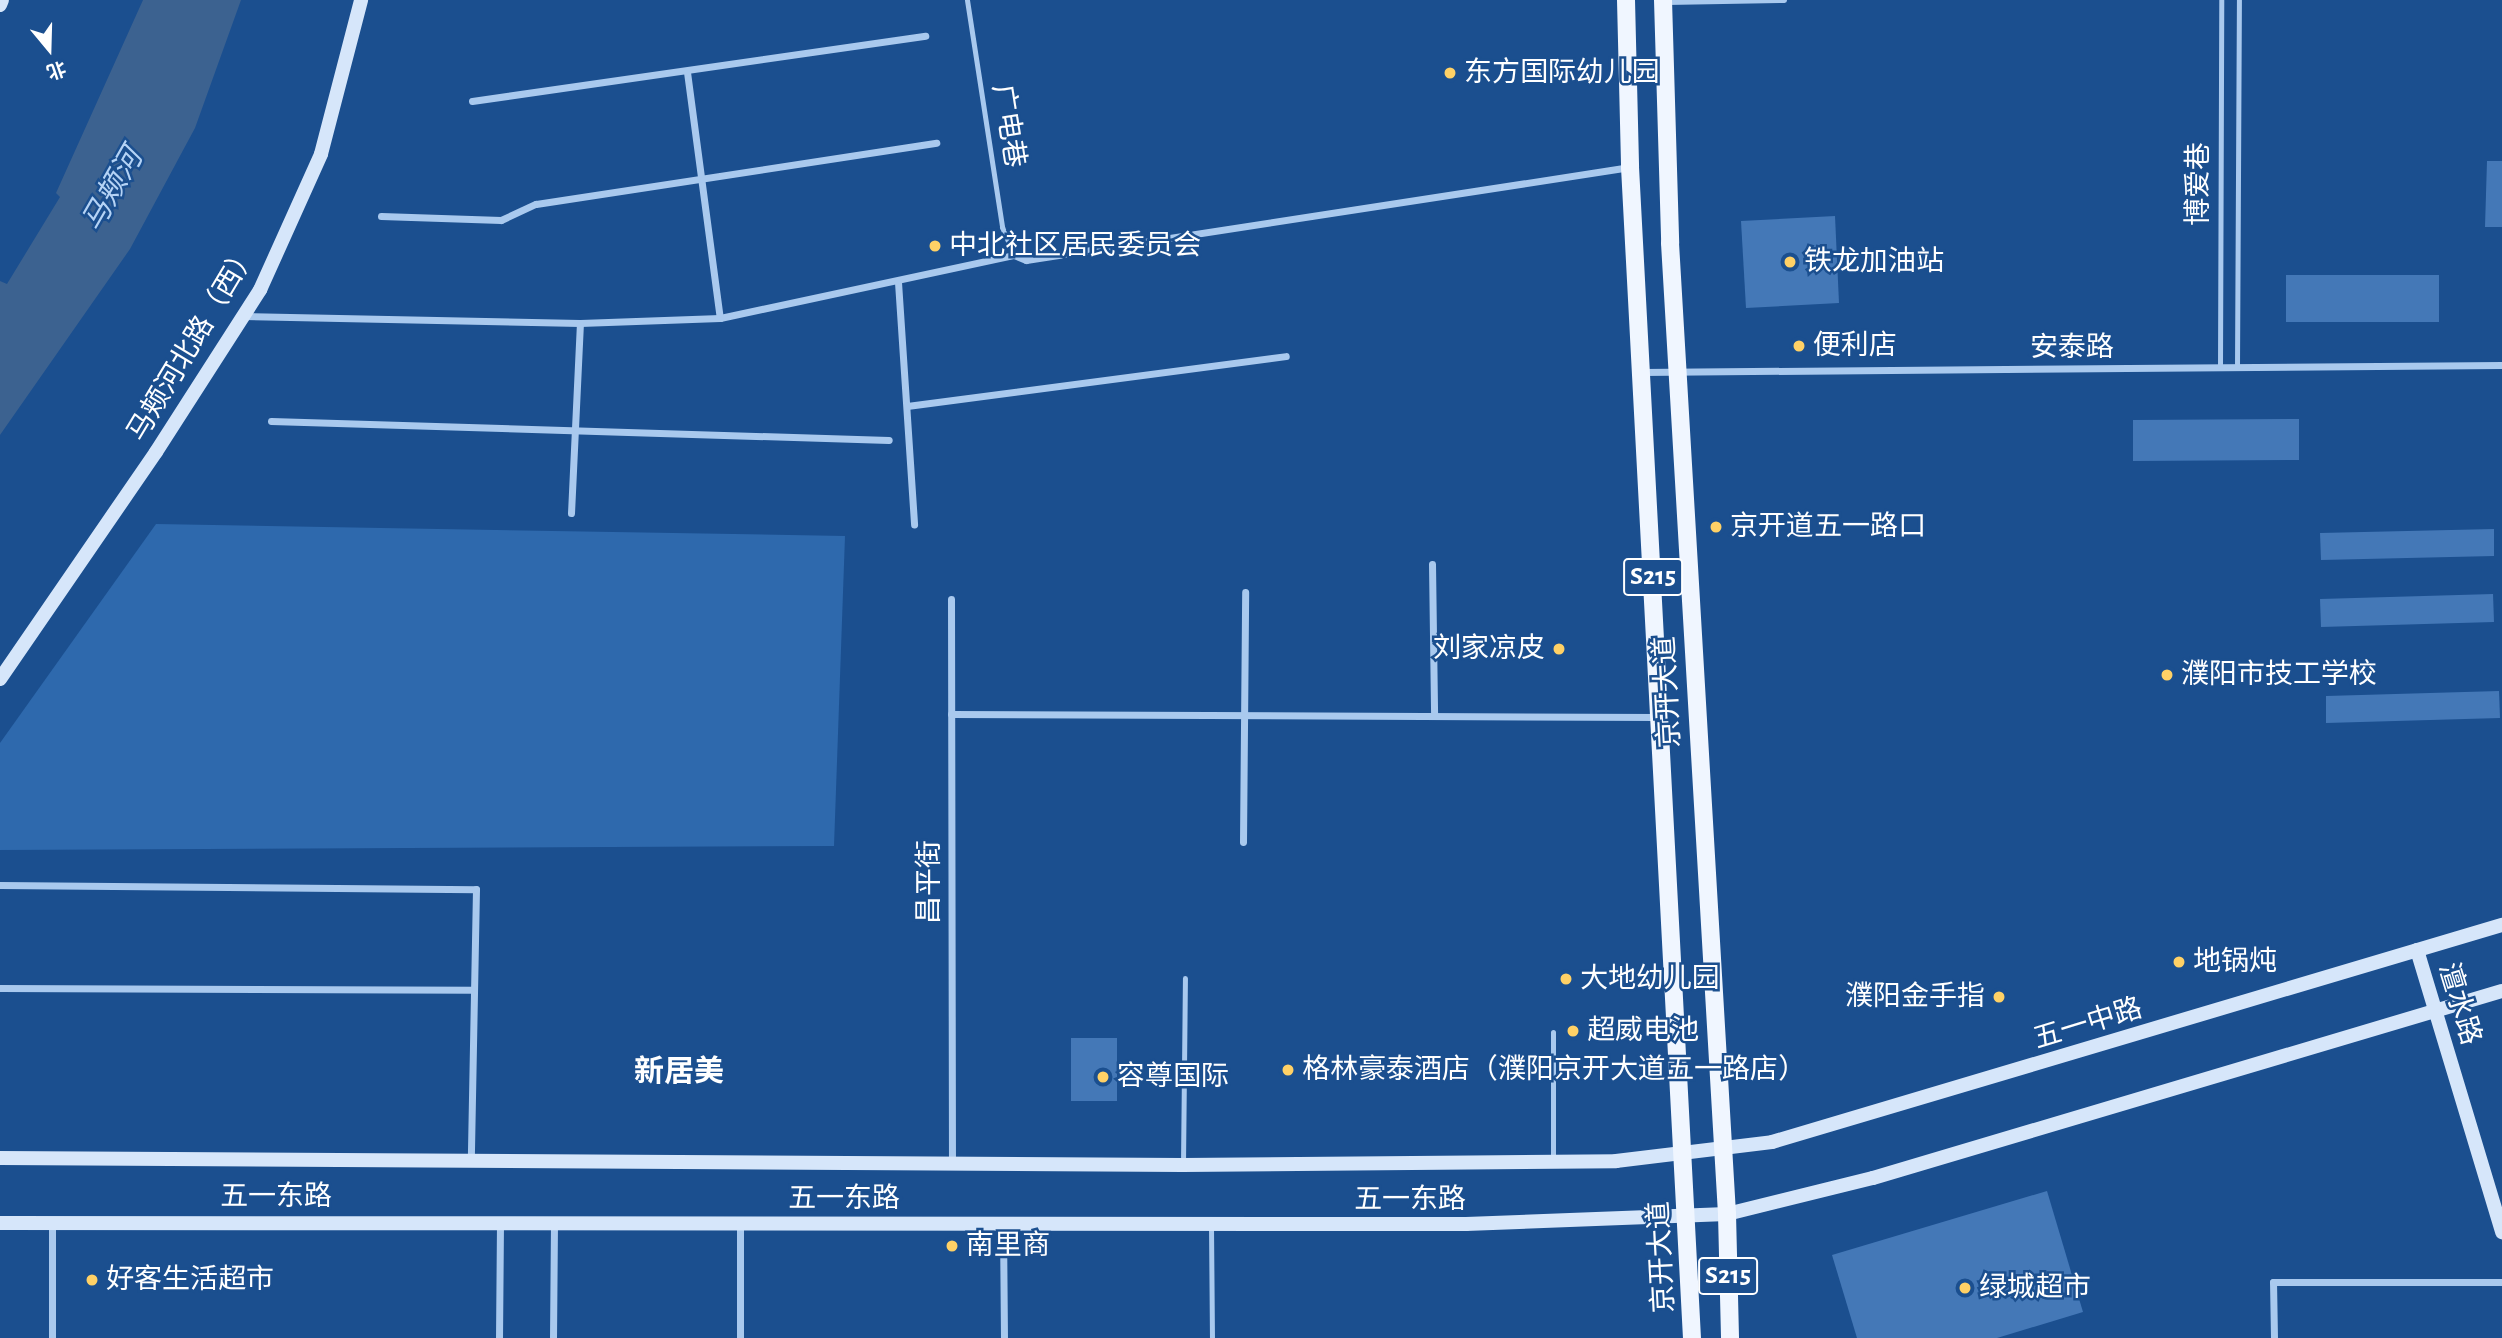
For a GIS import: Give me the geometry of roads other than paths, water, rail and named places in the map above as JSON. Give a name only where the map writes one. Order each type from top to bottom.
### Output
[{"type":"main road","name":"京开大道","points":[[1626,0],[1630,167],[1692,1338]]},
{"type":"main road","name":"京开大道","points":[[1663,1],[1679,371],[1727,1214],[1730,1338]]},
{"type":"street","points":[[0,5],[2,0]]},
{"type":"street","name":"马颊河北路（西）","points":[[0,679],[156,452],[260,290],[321,154],[360,0]]},
{"type":"street","points":[[472,101],[925,36]]},
{"type":"street","points":[[687,72],[720,318]]},
{"type":"street","points":[[381,216],[501,220],[536,204],[936,143]]},
{"type":"street","points":[[243,316],[580,323],[720,318],[1014,255],[1026,260],[1630,167]]},
{"type":"street","points":[[898,282],[914,524]]},
{"type":"street","points":[[570,513],[580,323]]},
{"type":"street","points":[[907,406],[1286,356]]},
{"type":"street","name":"安泰路","points":[[1642,372],[2502,365]]},
{"type":"street","points":[[271,421],[889,440]]},
{"type":"street","points":[[1432,565],[1434,716]]},
{"type":"street","points":[[1243,842],[1245,592]]},
{"type":"street","name":"昌平街","points":[[951,599],[952,1164]]},
{"type":"street","points":[[951,714],[1661,717]]},
{"type":"street","points":[[0,885],[476,889],[471,1161]]},
{"type":"street","name":"五一中路","points":[[1684,1154],[1772,1142],[1860,1119],[2502,925]]},
{"type":"street","name":"澶水路","points":[[2417,950],[2502,1232]]},
{"type":"street","points":[[0,988],[474,990]]},
{"type":"street","points":[[1687,1217],[1727,1214],[1873,1178],[2502,992]]},
{"type":"street","name":"五一东路","points":[[0,1158],[1183,1165],[1553,1164],[1684,1154]]},
{"type":"street","name":"五一东路","points":[[0,1223],[1572,1223],[1687,1217]]},
{"type":"street","points":[[499,1338],[500,1221]]},
{"type":"street","points":[[553,1338],[554,1221]]},
{"type":"street","points":[[740,1222],[740,1338]]},
{"type":"street","points":[[52,1223],[52,1338]]},
{"type":"street","points":[[1003,1225],[1003,1338]]},
{"type":"street","points":[[2274,1338],[2273,1282],[2502,1282]]},
{"type":"lane","name":"广电巷","points":[[967,0],[1002,227],[1014,255]]},
{"type":"lane","points":[[1663,1],[1784,0]]},
{"type":"lane","name":"博爱巷","points":[[2220,368],[2221,0]]},
{"type":"lane","name":"博爱巷","points":[[2237,368],[2239,0]]},
{"type":"lane","points":[[1183,1165],[1185,978]]},
{"type":"lane","points":[[1553,1032],[1553,1164]]},
{"type":"lane","points":[[1211,1224],[1212,1338]]},
{"type":"water","name":"马颊河","points":[[143,0],[241,0],[195,128],[130,249],[0,435],[0,281],[7,284],[60,197],[56,193]]},
{"type":"place","name":"东方国际幼儿园","points":[[1450,73]]},
{"type":"place","name":"中北社区居民委员会","points":[[935,246]]},
{"type":"place","name":"铁龙加油站","points":[[1790,262]]},
{"type":"place","name":"便利店","points":[[1799,346]]},
{"type":"place","name":"京开道五一路口","points":[[1716,527]]},
{"type":"place","name":"刘家凉皮","points":[[1559,649]]},
{"type":"place","name":"濮阳市技工学校","points":[[2167,675]]},
{"type":"place","name":"地锅炖","points":[[2179,962]]},
{"type":"place","name":"大地幼儿园","points":[[1566,979]]},
{"type":"place","name":"濮阳金手指","points":[[1999,997]]},
{"type":"place","name":"超威电池","points":[[1573,1031]]},
{"type":"place","name":"格林豪泰酒店（濮阳京开大道五一路店）","points":[[1288,1070]]},
{"type":"place","name":"容尊国际","points":[[1103,1077]]},
{"type":"place","name":"南里商","points":[[952,1246]]},
{"type":"place","name":"好客生活超市","points":[[92,1280]]},
{"type":"place","name":"绿城超市","points":[[1965,1288]]},
{"type":"district","name":"新居美","points":[[679,1072]]}]
